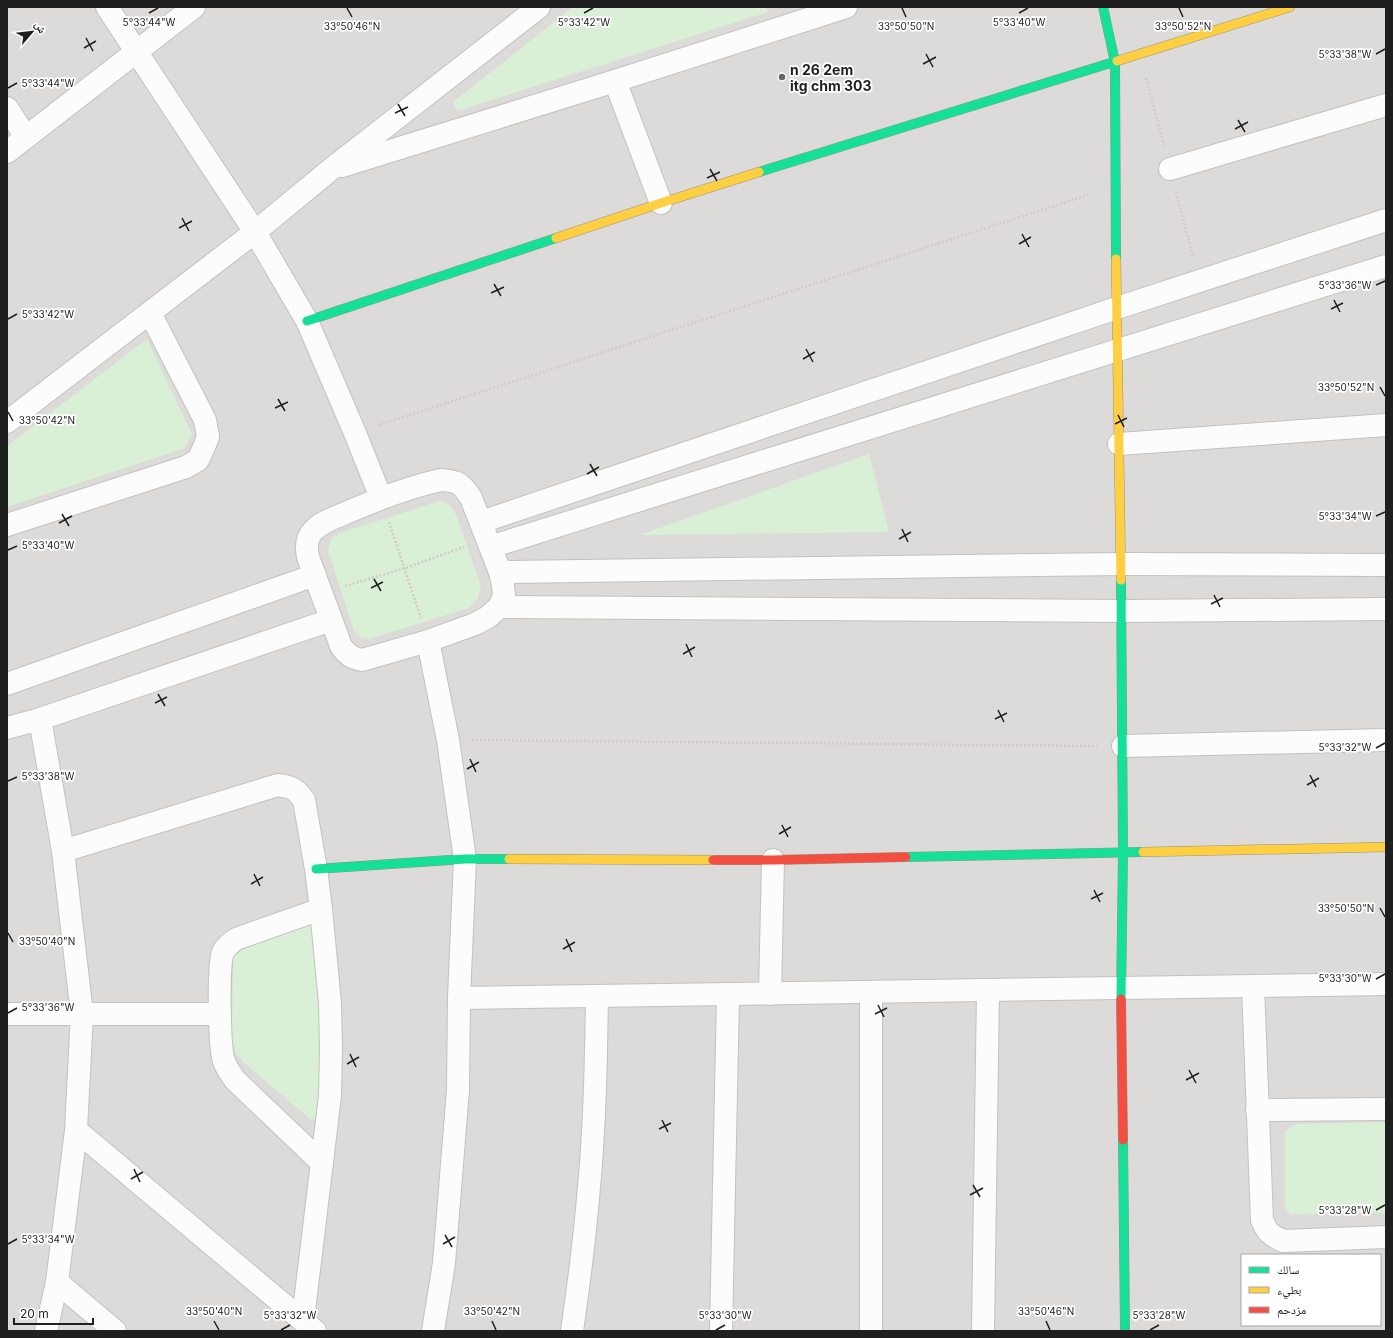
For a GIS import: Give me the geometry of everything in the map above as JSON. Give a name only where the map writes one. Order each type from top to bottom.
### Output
[{"type":"street","points":[[107,7],[255,232],[307,321],[356,433],[382,498]]},
{"type":"street","points":[[7,152],[194,7]]},
{"type":"street","points":[[7,422],[255,232],[330,170],[539,7]]},
{"type":"street","points":[[330,170],[846,7]]},
{"type":"street","points":[[1103,7],[1115,62],[1117,351],[1122,564],[1123,852],[1121,988],[1125,1331]]},
{"type":"street","points":[[307,321],[661,203],[1290,7]]},
{"type":"street","points":[[615,81],[661,203]]},
{"type":"street","points":[[1170,170],[1386,105]]},
{"type":"street","points":[[7,108],[26,137]]},
{"type":"street","points":[[486,536],[1117,308],[1386,220]]},
{"type":"street","points":[[486,536],[1117,351],[1386,266]]},
{"type":"street","points":[[7,525],[186,467],[198,460],[208,437],[205,420],[150,313]]},
{"type":"street","points":[[1119,444],[1386,425]]},
{"type":"street","points":[[441,480],[459,483],[466,490],[471,498],[486,536],[500,572],[504,596],[499,607],[488,617],[475,624],[428,641],[362,660],[354,659],[346,654],[341,646],[308,557],[306,546],[313,531],[323,523],[382,498],[441,480]]},
{"type":"street","points":[[500,572],[1122,564],[1386,565]]},
{"type":"street","points":[[7,684],[318,584]]},
{"type":"street","points":[[499,607],[1122,611],[1386,609]]},
{"type":"street","points":[[7,728],[40,719],[331,620]]},
{"type":"street","points":[[428,641],[448,740],[465,859],[459,998],[458,1090],[444,1263],[433,1331]]},
{"type":"street","points":[[40,719],[63,851],[82,1014],[76,1130],[57,1282],[46,1331]]},
{"type":"street","points":[[1123,746],[1386,740]]},
{"type":"street","points":[[63,851],[278,786],[289,786],[298,792],[304,800],[316,869],[321,909],[330,1003],[331,1048],[330,1096],[322,1164],[309,1325]]},
{"type":"street","points":[[316,869],[465,859],[773,860],[1386,847]]},
{"type":"street","points":[[770,994],[773,860]]},
{"type":"street","points":[[321,909],[236,939],[228,945],[223,953],[221,964],[220,1014],[224,1062],[235,1080],[322,1164]]},
{"type":"street","points":[[459,998],[1386,984]]},
{"type":"street","points":[[1253,986],[1262,1220],[1266,1230],[1273,1236],[1283,1240],[1386,1237]]},
{"type":"street","points":[[982,1331],[988,990]]},
{"type":"street","points":[[871,992],[871,1331]]},
{"type":"street","points":[[721,1331],[728,995]]},
{"type":"street","points":[[572,1331],[580,1279],[590,1185],[595,1091],[597,996]]},
{"type":"street","points":[[7,1014],[220,1014]]},
{"type":"street","points":[[1257,1110],[1386,1109]]},
{"type":"street","points":[[76,1130],[309,1325]]},
{"type":"street","points":[[57,1282],[115,1331]]},
{"type":"path","points":[[356,433],[1116,186]]},
{"type":"path","points":[[382,498],[428,641]]},
{"type":"path","points":[[318,584],[405,568],[486,536]]},
{"type":"path","points":[[448,740],[1123,746]]},
{"type":"shaded area","points":[[7,7],[1386,7],[1386,1331],[7,1331]]},
{"type":"green space","points":[[573,7],[765,7],[768,12],[457,111],[453,102]]},
{"type":"green space","points":[[147,339],[192,434],[185,448],[7,507],[7,446]]},
{"type":"green space","points":[[869,454],[889,532],[640,535]]},
{"type":"green space","points":[[440,501],[448,504],[456,515],[481,586],[477,600],[469,608],[369,639],[360,637],[354,631],[328,550],[331,539],[340,533]]},
{"type":"green space","points":[[313,922],[316,934],[322,1109],[321,1115],[315,1120],[310,1119],[243,1062],[235,1052],[232,1042],[233,951]]},
{"type":"green space","points":[[1386,1122],[1386,1213],[1290,1214],[1285,1207],[1285,1132],[1295,1124]]},
{"type":"traffic: fast","points":[[1103,7],[1115,62],[1116,259]]},
{"type":"traffic: fast","points":[[759,172],[1117,61]]},
{"type":"traffic: fast","points":[[307,321],[556,238]]},
{"type":"traffic: fast","points":[[1121,580],[1123,852],[1121,999]]},
{"type":"traffic: fast","points":[[906,857],[1143,852]]},
{"type":"traffic: fast","points":[[316,869],[465,859],[509,859]]},
{"type":"traffic: fast","points":[[1123,1140],[1125,1331]]},
{"type":"traffic: slow","points":[[1117,61],[1290,7]]},
{"type":"traffic: slow","points":[[556,238],[759,172]]},
{"type":"traffic: slow","points":[[1116,259],[1121,580]]},
{"type":"traffic: slow","points":[[1143,852],[1386,847]]},
{"type":"traffic: slow","points":[[509,859],[713,860]]},
{"type":"traffic: jam","points":[[713,860],[906,857]]},
{"type":"traffic: jam","points":[[1121,999],[1123,1140]]},
{"type":"place","name":"n 26 2em itg chm 303","points":[[782,77]]}]
